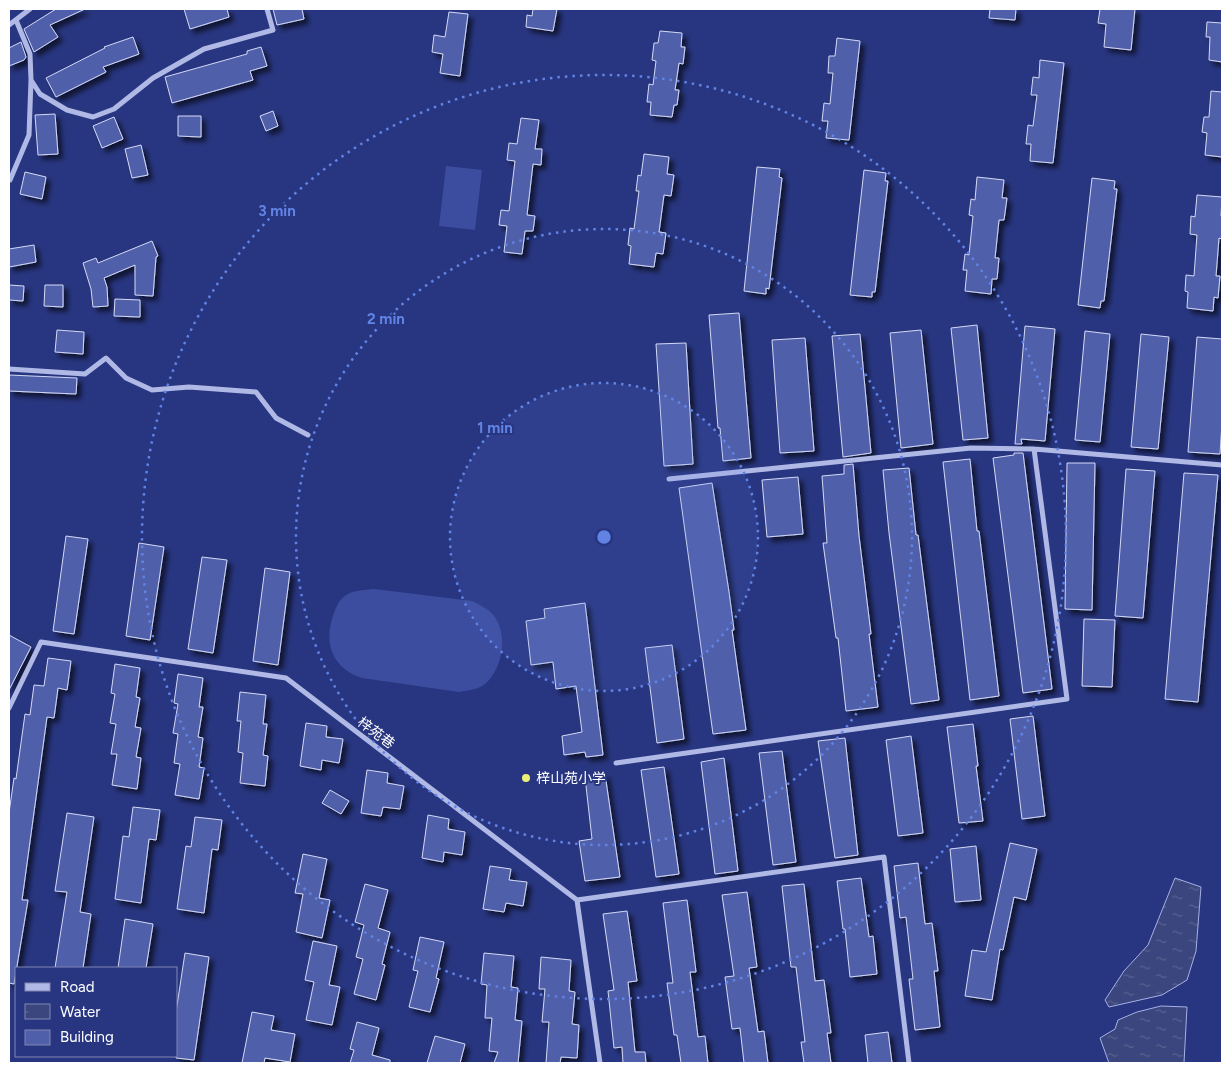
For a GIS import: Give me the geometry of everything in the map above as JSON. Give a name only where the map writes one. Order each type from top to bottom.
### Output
[{"type":"street","points":[[9,25],[30,9]]},
{"type":"street","points":[[31,80],[40,94],[67,110],[94,117],[114,110],[153,78],[204,48],[273,30],[267,9]]},
{"type":"street","points":[[10,180],[29,136],[30,54],[16,20]]},
{"type":"street","points":[[9,369],[85,374],[106,358],[126,378],[152,390],[190,387],[256,392],[276,418],[308,436]]},
{"type":"street","points":[[669,479],[971,448],[1034,449],[1222,465]]},
{"type":"street","points":[[616,763],[1067,699],[1034,449]]},
{"type":"street","name":"梓苑巷","points":[[9,708],[41,642],[286,678],[577,900]]},
{"type":"street","points":[[600,1063],[577,900],[884,857],[909,1063]]},
{"type":"shaded area","points":[[446,166],[482,170],[475,230],[439,226]]},
{"type":"shaded area","points":[[374,589],[472,601],[487,609],[498,623],[502,641],[499,661],[491,678],[479,688],[459,692],[362,678],[343,668],[332,652],[330,643],[329,634],[335,610],[341,600],[348,594]]},
{"type":"water","points":[[1175,878],[1201,887],[1196,951],[1187,980],[1162,995],[1109,1007],[1105,1000],[1124,971],[1148,945]]},
{"type":"water","points":[[1161,1006],[1187,1007],[1184,1063],[1109,1063],[1100,1038],[1115,1029],[1118,1020],[1137,1012]]},
{"type":"building","points":[[56,9],[85,9],[50,25],[58,37],[34,52],[24,29]]},
{"type":"building","points":[[184,9],[227,9],[229,17],[190,29]]},
{"type":"building","points":[[273,9],[302,9],[304,19],[277,25]]},
{"type":"building","points":[[533,9],[557,9],[553,31],[526,27],[527,15],[532,16]]},
{"type":"building","points":[[990,9],[1016,9],[1015,20],[989,18]]},
{"type":"building","points":[[1100,9],[1135,9],[1131,50],[1104,47],[1106,24],[1098,23]]},
{"type":"building","points":[[449,12],[468,14],[460,76],[440,73],[443,54],[432,52],[434,35],[445,37]]},
{"type":"building","points":[[1207,22],[1222,23],[1222,62],[1209,60],[1210,37],[1206,37]]},
{"type":"building","points":[[660,31],[682,33],[681,47],[685,47],[683,64],[679,63],[675,90],[679,90],[677,105],[674,105],[672,117],[650,115],[651,102],[647,102],[649,84],[653,85],[656,61],[652,60],[654,43],[658,43]]},
{"type":"building","points":[[133,37],[139,54],[103,67],[106,72],[56,97],[46,78],[104,47]]},
{"type":"building","points":[[837,38],[860,41],[849,140],[826,138],[828,121],[822,121],[824,103],[830,104],[833,73],[828,73],[829,56],[835,56]]},
{"type":"building","points":[[21,42],[26,57],[24,60],[9,66],[9,48]]},
{"type":"building","points":[[261,47],[267,66],[250,71],[253,80],[172,103],[165,77],[247,54],[247,51]]},
{"type":"building","points":[[1040,60],[1064,63],[1053,163],[1030,161],[1031,144],[1026,144],[1028,125],[1033,126],[1037,95],[1031,95],[1033,77],[1039,78]]},
{"type":"building","points":[[1211,91],[1222,92],[1222,157],[1205,155],[1207,133],[1202,132],[1204,117],[1209,117]]},
{"type":"building","points":[[273,111],[278,126],[266,131],[260,116]]},
{"type":"building","points":[[55,114],[58,154],[38,155],[35,115]]},
{"type":"building","points":[[178,116],[201,116],[201,137],[178,136]]},
{"type":"building","points":[[114,117],[123,139],[102,148],[93,126]]},
{"type":"building","points":[[521,118],[539,120],[535,149],[542,149],[541,165],[533,164],[527,215],[535,216],[533,231],[525,231],[522,254],[504,252],[507,226],[499,225],[501,210],[509,211],[515,161],[507,160],[509,143],[517,144]]},
{"type":"building","points":[[141,145],[148,175],[132,178],[125,149]]},
{"type":"building","points":[[644,154],[669,157],[667,174],[674,175],[671,196],[664,195],[659,232],[666,233],[663,254],[656,253],[654,267],[629,264],[631,246],[628,245],[630,228],[634,229],[639,191],[636,191],[638,175],[641,176]]},
{"type":"building","points":[[757,167],[780,169],[779,177],[782,178],[769,289],[766,288],[766,294],[744,291]]},
{"type":"building","points":[[864,170],[886,173],[885,181],[888,181],[875,292],[872,292],[872,297],[850,295]]},
{"type":"building","points":[[25,172],[46,177],[42,199],[20,194]]},
{"type":"building","points":[[977,177],[1004,180],[1002,198],[1007,198],[1004,220],[999,220],[995,258],[999,258],[997,279],[992,279],[991,294],[965,291],[967,270],[963,270],[965,254],[969,255],[973,216],[969,215],[971,199],[975,200]]},
{"type":"building","points":[[1092,178],[1115,181],[1114,189],[1117,189],[1104,301],[1101,301],[1100,308],[1078,305]]},
{"type":"building","points":[[1197,195],[1222,197],[1222,239],[1219,238],[1216,276],[1220,276],[1218,298],[1214,297],[1213,311],[1187,308],[1186,275],[1194,276],[1197,235],[1190,234],[1191,216],[1195,217]]},
{"type":"building","points":[[152,241],[158,256],[156,257],[153,296],[135,295],[135,265],[104,278],[107,287],[108,306],[93,307],[91,289],[83,263],[96,258],[98,263]]},
{"type":"building","points":[[34,245],[36,262],[9,267],[9,249]]},
{"type":"building","points":[[9,285],[24,286],[23,301],[9,300]]},
{"type":"building","points":[[45,285],[63,285],[63,307],[44,306]]},
{"type":"building","points":[[115,299],[140,300],[140,317],[114,316]]},
{"type":"building","points":[[739,313],[751,458],[723,461],[720,428],[718,428],[709,315]]},
{"type":"building","points":[[977,325],[988,438],[963,440],[951,328]]},
{"type":"building","points":[[1025,326],[1055,329],[1045,441],[1021,439],[1022,444],[1015,444]]},
{"type":"building","points":[[57,330],[84,332],[83,354],[55,352]]},
{"type":"building","points":[[921,330],[933,444],[901,448],[890,333]]},
{"type":"building","points":[[1085,331],[1110,334],[1100,442],[1075,440]]},
{"type":"building","points":[[860,334],[871,453],[843,457],[832,336]]},
{"type":"building","points":[[1141,334],[1169,337],[1158,449],[1131,447]]},
{"type":"building","points":[[1197,337],[1222,339],[1220,454],[1188,452]]},
{"type":"building","points":[[805,338],[814,451],[780,453],[772,340]]},
{"type":"building","points":[[686,343],[693,464],[664,466],[656,344]]},
{"type":"building","points":[[9,375],[77,378],[76,394],[9,391]]},
{"type":"building","points":[[1014,453],[1023,453],[1052,689],[1023,693],[993,458],[1014,455]]},
{"type":"building","points":[[970,459],[977,531],[979,531],[999,696],[970,700],[943,462]]},
{"type":"building","points":[[1067,463],[1095,463],[1092,610],[1065,609]]},
{"type":"building","points":[[853,464],[878,707],[846,711],[838,638],[836,638],[823,543],[827,543],[822,476],[844,474],[844,465]]},
{"type":"building","points":[[909,468],[916,535],[918,535],[939,700],[911,704],[889,533],[883,470]]},
{"type":"building","points":[[1126,469],[1155,471],[1143,618],[1115,616]]},
{"type":"building","points":[[1184,473],[1218,475],[1198,702],[1165,699]]},
{"type":"building","points":[[798,477],[803,534],[767,537],[762,480]]},
{"type":"building","points":[[712,483],[729,592],[734,630],[732,630],[746,730],[713,734],[679,488]]},
{"type":"building","points":[[66,536],[88,539],[74,634],[53,631]]},
{"type":"building","points":[[139,543],[164,547],[150,640],[126,636]]},
{"type":"building","points":[[202,557],[227,560],[213,653],[188,649]]},
{"type":"building","points":[[265,568],[290,572],[278,665],[253,661]]},
{"type":"building","points":[[585,603],[603,755],[586,757],[585,752],[564,755],[562,736],[582,732],[576,686],[556,689],[553,662],[531,665],[526,621],[545,618],[544,609]]},
{"type":"building","points":[[1084,619],[1115,620],[1112,687],[1082,686]]},
{"type":"building","points":[[9,635],[31,647],[9,690]]},
{"type":"building","points":[[672,645],[684,739],[657,743],[645,648]]},
{"type":"building","points":[[48,658],[71,661],[67,690],[58,688],[54,718],[47,717],[22,900],[28,900],[17,967],[15,967],[14,984],[9,983],[9,813],[25,714],[30,715],[34,685],[44,686]]},
{"type":"building","points":[[115,664],[140,668],[136,697],[140,698],[135,727],[141,728],[136,757],[141,758],[137,789],[112,785],[117,754],[111,754],[116,724],[110,723],[115,694],[111,693]]},
{"type":"building","points":[[178,674],[203,678],[199,707],[203,707],[198,737],[203,738],[199,767],[204,768],[199,799],[175,795],[180,764],[174,763],[178,734],[173,733],[178,704],[174,703]]},
{"type":"building","points":[[240,692],[266,695],[263,724],[267,724],[263,755],[268,756],[265,786],[240,783],[243,753],[238,752],[241,721],[237,721]]},
{"type":"building","points":[[1033,716],[1045,816],[1022,819],[1010,719]]},
{"type":"building","points":[[306,723],[327,726],[326,737],[343,739],[339,763],[322,760],[321,770],[300,766]]},
{"type":"building","points":[[973,724],[983,821],[959,823],[947,727]]},
{"type":"building","points":[[911,736],[923,833],[898,836],[886,740]]},
{"type":"building","points":[[845,738],[858,855],[835,858],[818,741]]},
{"type":"building","points":[[782,751],[796,862],[773,865],[759,753]]},
{"type":"building","points":[[724,758],[738,871],[715,874],[701,762]]},
{"type":"building","points":[[664,767],[679,874],[656,877],[641,770]]},
{"type":"building","points":[[367,770],[388,773],[387,783],[404,786],[400,809],[383,807],[381,816],[361,813]]},
{"type":"building","points":[[605,774],[620,877],[585,881],[579,841],[592,839],[585,777]]},
{"type":"building","points":[[330,790],[349,801],[341,814],[322,803]]},
{"type":"building","points":[[133,807],[160,810],[156,840],[149,839],[141,903],[115,899],[123,836],[129,837]]},
{"type":"building","points":[[67,813],[94,817],[80,912],[91,914],[83,967],[55,967],[67,892],[55,891]]},
{"type":"building","points":[[428,815],[449,819],[448,829],[465,832],[462,855],[444,852],[443,862],[422,858]]},
{"type":"building","points":[[195,817],[222,820],[218,850],[212,849],[204,913],[177,909],[186,846],[191,847]]},
{"type":"building","points":[[1010,843],[1037,849],[1026,900],[1014,897],[1003,950],[1000,949],[992,1000],[965,996],[972,950],[986,952]]},
{"type":"building","points":[[976,846],[981,900],[955,902],[950,849]]},
{"type":"building","points":[[303,854],[327,859],[319,898],[330,900],[322,938],[296,932],[303,894],[295,893]]},
{"type":"building","points":[[918,863],[925,924],[932,923],[938,971],[934,971],[940,1027],[915,1030],[909,979],[913,979],[906,917],[900,918],[894,866]]},
{"type":"building","points":[[490,866],[511,869],[509,880],[527,882],[523,906],[506,903],[504,912],[483,909]]},
{"type":"building","points":[[861,878],[869,937],[873,936],[877,974],[850,977],[837,881]]},
{"type":"building","points":[[365,884],[388,890],[378,928],[390,932],[382,964],[385,965],[376,1000],[354,994],[363,959],[356,957],[364,925],[355,922]]},
{"type":"building","points":[[804,884],[815,981],[824,980],[831,1033],[827,1033],[831,1063],[804,1063],[801,1042],[805,1042],[796,967],[791,967],[782,886]]},
{"type":"building","points":[[747,892],[757,967],[749,968],[758,1032],[764,1031],[768,1063],[744,1063],[740,1028],[732,1029],[725,977],[734,976],[722,895]]},
{"type":"building","points":[[687,900],[696,972],[690,972],[698,1037],[705,1036],[708,1063],[681,1063],[677,1035],[674,1035],[667,983],[673,983],[663,903]]},
{"type":"building","points":[[627,911],[637,981],[628,982],[635,1052],[645,1052],[646,1063],[623,1063],[622,1047],[614,1048],[608,991],[614,990],[603,914]]},
{"type":"building","points":[[125,919],[153,924],[146,967],[118,967]]},
{"type":"building","points":[[420,937],[444,942],[436,978],[439,979],[430,1012],[409,1007],[418,971],[413,970]]},
{"type":"building","points":[[313,941],[337,946],[329,985],[340,987],[332,1025],[306,1020],[314,982],[305,980]]},
{"type":"building","points":[[185,953],[209,957],[194,1060],[176,1058],[178,1057],[178,999]]},
{"type":"building","points":[[484,953],[514,956],[511,987],[518,988],[515,1020],[522,1021],[518,1063],[494,1063],[498,1052],[489,1051],[492,1018],[485,1018],[487,985],[481,984]]},
{"type":"building","points":[[541,957],[571,960],[569,991],[575,992],[572,1024],[579,1025],[577,1058],[561,1057],[560,1063],[546,1063],[549,1022],[542,1022],[545,989],[539,989]]},
{"type":"building","points":[[252,1012],[274,1016],[271,1030],[295,1034],[290,1062],[265,1058],[264,1063],[242,1063]]},
{"type":"building","points":[[357,1022],[379,1028],[372,1055],[390,1060],[390,1063],[350,1063],[354,1050],[350,1049]]},
{"type":"building","points":[[888,1032],[892,1063],[868,1063],[865,1035]]},
{"type":"building","points":[[435,1036],[465,1044],[460,1063],[427,1063]]},
{"type":"place","name":"梓山苑小学","points":[[526,778]]}]
